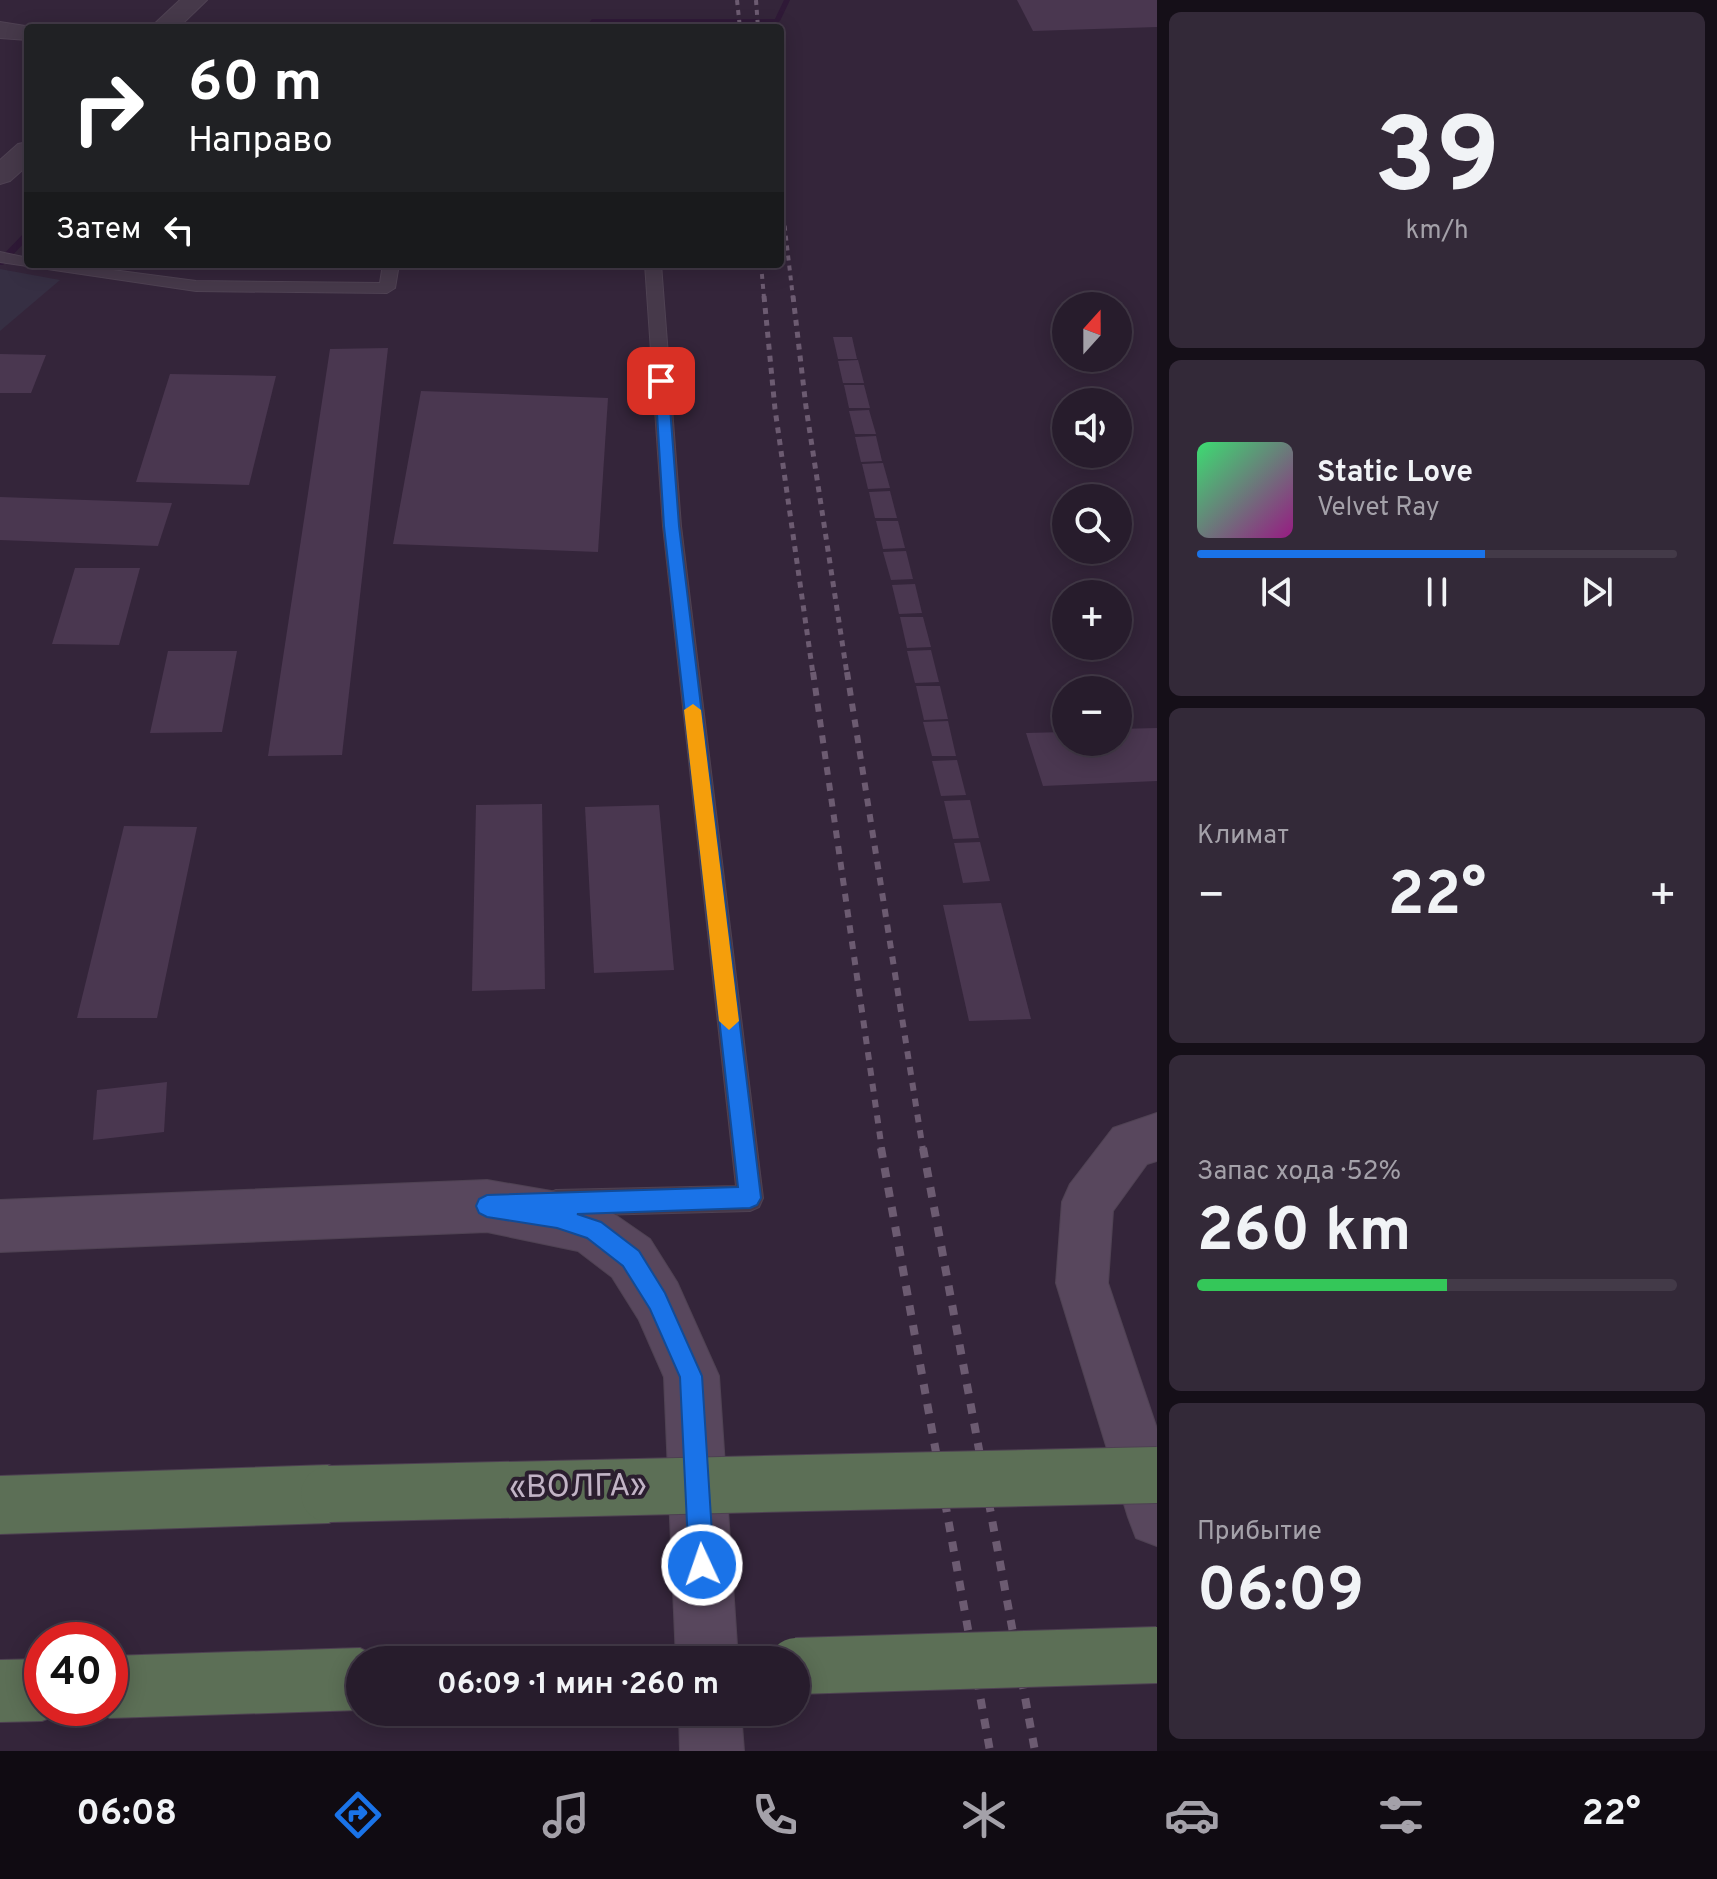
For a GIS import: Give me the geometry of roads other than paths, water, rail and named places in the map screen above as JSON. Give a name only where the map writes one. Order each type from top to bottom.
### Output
[{"type":"highway","name":"«ВОЛГА»","points":[[0,1505],[329,1494],[1157,1475]]},
{"type":"highway","points":[[810,1666],[1157,1655]]},
{"type":"highway","points":[[128,1686],[338,1680]]},
{"type":"highway","points":[[0,1691],[24,1690]]},
{"type":"street","points":[[168,24],[195,0]]},
{"type":"street","points":[[0,30],[24,32]]},
{"type":"street","points":[[0,175],[24,154]]},
{"type":"street","points":[[1157,1137],[1131,1145],[1088,1202],[1082,1283],[1157,1517]]},
{"type":"street","points":[[0,1226],[487,1206],[557,1218],[593,1230],[631,1258],[658,1301],[691,1376],[706,1646]]},
{"type":"street","points":[[711,1726],[712,1751]]},
{"type":"lane","points":[[0,257],[24,262]]},
{"type":"lane","points":[[65,268],[196,286],[387,288],[390,268]]},
{"type":"lane","points":[[487,1206],[750,1198],[672,526],[653,268]]},
{"type":"waterway","points":[[590,24],[592,21],[777,21],[787,0]]},
{"type":"waterway","points":[[0,263],[24,238]]},
{"type":"railway","points":[[737,0],[740,24]]},
{"type":"railway","points":[[756,0],[758,24]]},
{"type":"railway","points":[[784,220],[793,298]]},
{"type":"railway","points":[[761,268],[764,298]]},
{"type":"railway","points":[[764,296],[775,409],[813,674]]},
{"type":"railway","points":[[793,296],[806,407],[847,674]]},
{"type":"railway","points":[[813,672],[882,1150]]},
{"type":"railway","points":[[847,672],[923,1150]]},
{"type":"railway","points":[[881,1148],[990,1751]]},
{"type":"railway","points":[[923,1148],[1035,1751]]}]
